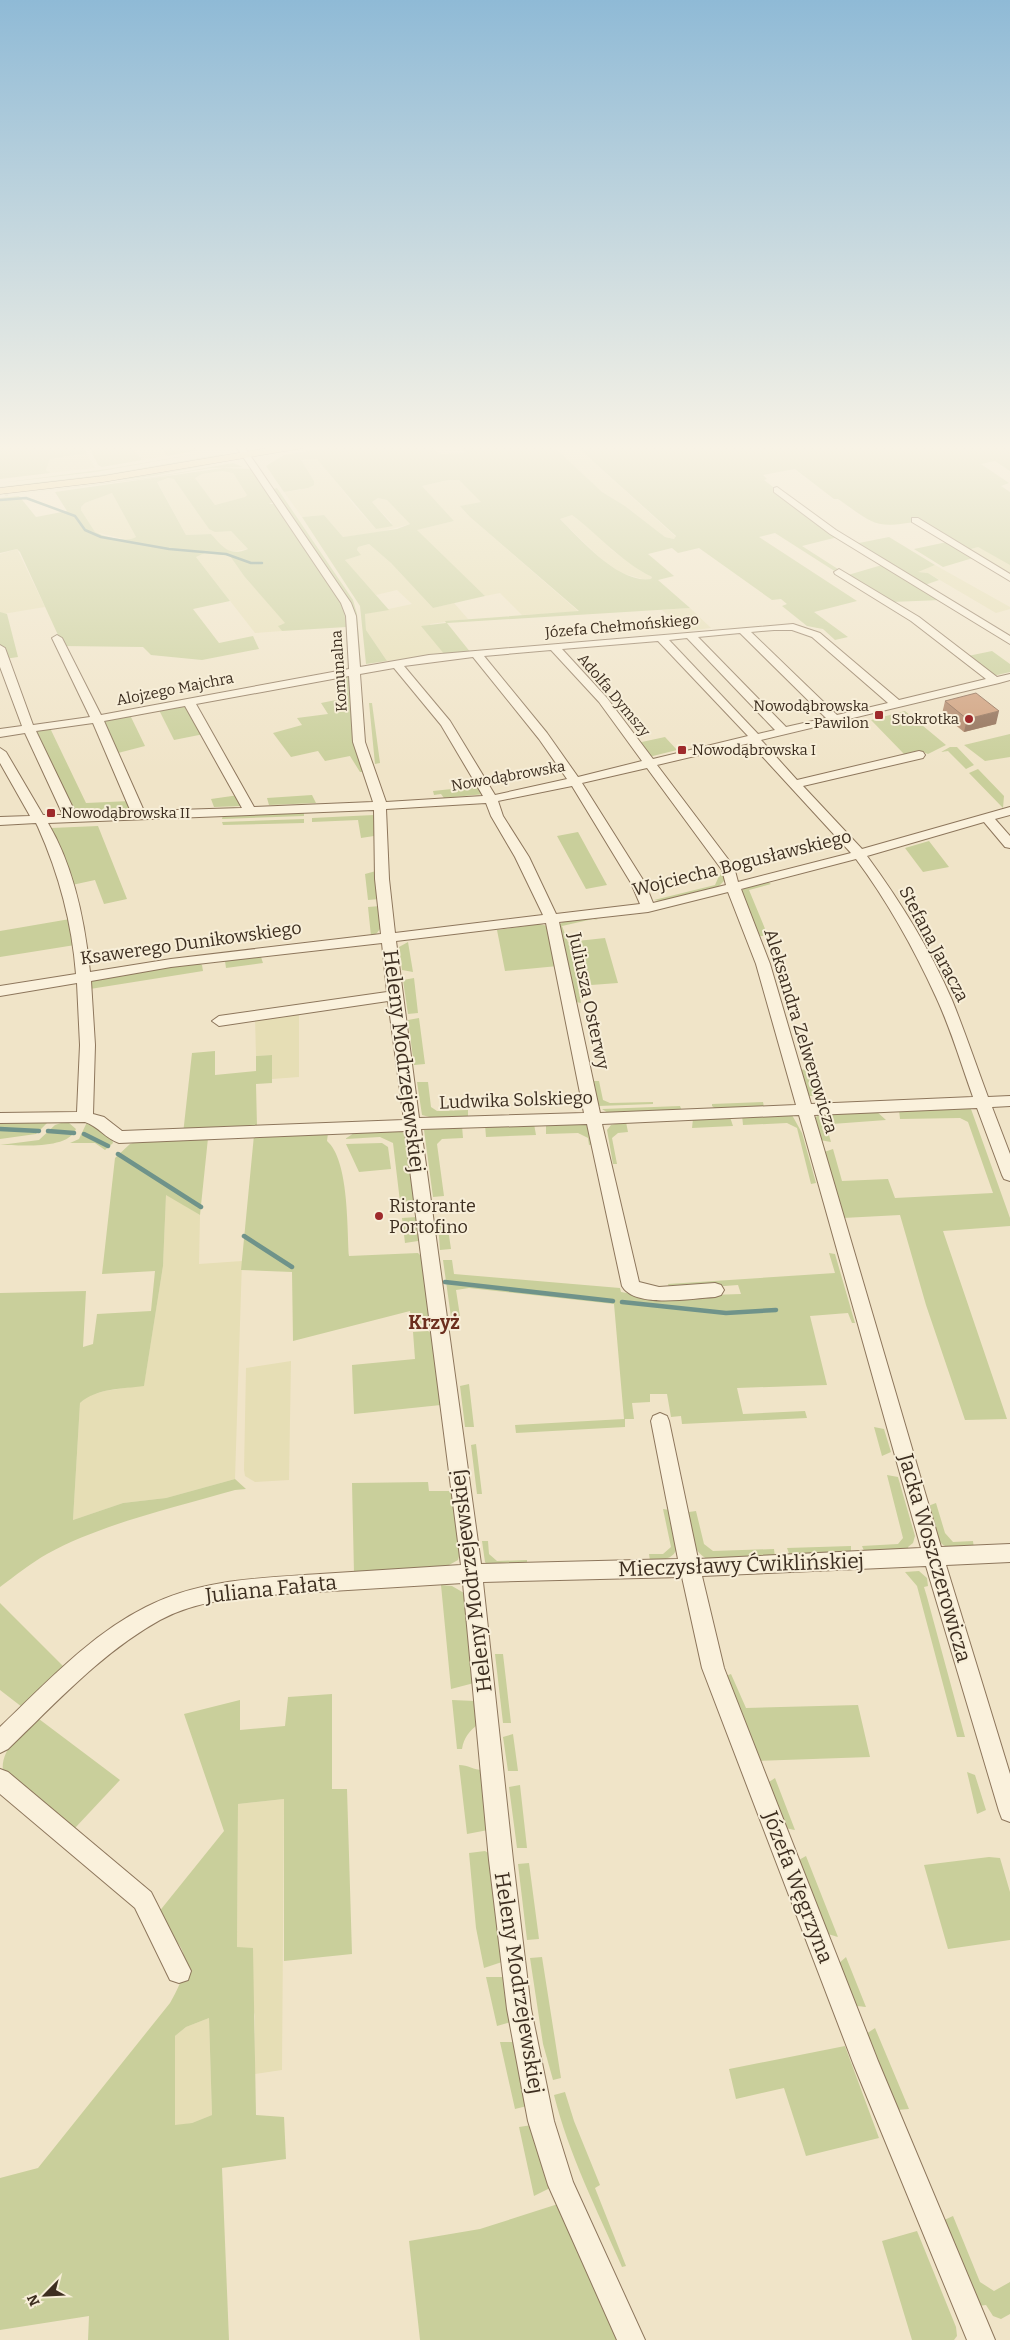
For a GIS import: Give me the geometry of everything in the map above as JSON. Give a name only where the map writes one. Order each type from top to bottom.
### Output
[{"type":"street","name":"Komunalna","points":[[313,554],[346,603],[351,616],[358,742],[365,764],[378,793],[380,805]]},
{"type":"street","points":[[869,554],[1010,640]]},
{"type":"street","points":[[971,554],[1010,578]]},
{"type":"street","points":[[839,572],[915,619],[995,681]]},
{"type":"street","name":"Józefa Chełmońskiego","points":[[354,672],[429,658],[774,627],[793,627],[816,635],[896,704]]},
{"type":"street","points":[[743,630],[834,719]]},
{"type":"street","points":[[690,635],[783,731]]},
{"type":"street","points":[[57,638],[97,719],[139,815]]},
{"type":"street","name":"Stefana Jaracza","points":[[661,638],[859,854],[884,888],[914,938],[944,999],[1010,1175]]},
{"type":"street","name":"Adolfa Dymszy","points":[[554,647],[603,700],[650,763]]},
{"type":"street","points":[[0,648],[8,676],[29,728],[71,818]]},
{"type":"street","points":[[476,654],[543,736],[583,793],[638,883],[648,908]]},
{"type":"street","name":"Juliusza Osterwy","points":[[397,664],[446,723],[491,798],[493,808],[522,856],[552,919],[593,1118],[631,1286],[636,1291],[649,1294],[716,1290]]},
{"type":"street","name":"Alojzego Majchra","points":[[0,733],[97,719],[296,681],[354,672]]},
{"type":"street","name":"Nowodąbrowska","points":[[0,821],[380,805],[491,798],[573,781],[1010,677]]},
{"type":"street","points":[[189,702],[250,811]]},
{"type":"street","points":[[0,752],[33,812],[45,827],[70,894],[83,976],[88,1080],[85,1117]]},
{"type":"street","points":[[794,784],[919,755]]},
{"type":"street","name":"Aleksandra Zelwerowicza","points":[[650,763],[729,870],[733,887],[763,964],[860,1304]]},
{"type":"street","name":"Heleny Modrzejewskiej","points":[[380,805],[381,861],[388,938],[411,1124],[472,1573],[501,1860],[519,2009],[541,2121],[561,2184],[630,2340]]},
{"type":"street","name":"Wojciecha Bogusławskiego","points":[[388,938],[648,908],[859,854],[1010,811]]},
{"type":"street","points":[[987,818],[1010,844]]},
{"type":"street","name":"Ksawerego Dunikowskiego","points":[[0,991],[171,963],[388,938]]},
{"type":"street","points":[[219,1020],[395,995]]},
{"type":"street","name":"Ludwika Solskiego","points":[[0,1118],[85,1117],[98,1121],[119,1137],[397,1127],[411,1124],[1010,1102]]},
{"type":"street","name":"Jacka Woszczerowicza","points":[[860,1304],[1010,1812]]},
{"type":"street","name":"Józefa Węgrzyna","points":[[660,1421],[690,1568],[713,1668],[866,2063],[981,2340]]},
{"type":"street","name":"Mieczysławy Ćwiklińskiej","points":[[472,1573],[690,1568],[1010,1553]]},
{"type":"street","name":"Juliana Fałata","points":[[0,1742],[83,1663],[125,1631],[154,1613],[197,1596],[244,1588],[472,1573]]},
{"type":"street","points":[[0,1780],[143,1900],[179,1971]]},
{"type":"shaded area","points":[[0,554],[20,554],[45,607],[3,614],[0,612]]},
{"type":"shaded area","points":[[202,554],[230,556],[244,576],[286,623],[279,625],[282,631],[255,633],[196,557]]},
{"type":"shaded area","points":[[381,554],[433,608],[454,603],[468,619],[430,624],[445,655],[387,661],[366,630],[365,614],[412,604],[397,590],[376,595],[345,560],[360,555]]},
{"type":"shaded area","points":[[441,554],[513,554],[579,612],[522,615],[500,593],[485,596]]},
{"type":"shaded area","points":[[596,554],[618,554],[652,577],[646,580],[621,573]]},
{"type":"shaded area","points":[[970,554],[992,554],[1010,564],[1010,576]]},
{"type":"shaded area","points":[[935,565],[1010,607],[1010,609],[996,613],[928,573],[916,572]]},
{"type":"shaded area","points":[[690,608],[711,628],[686,631],[662,610]]},
{"type":"shaded area","points":[[299,1010],[299,1077],[272,1079],[272,1055],[256,1056],[255,1017]]},
{"type":"shaded area","points":[[166,1194],[200,1215],[199,1264],[242,1261],[235,1479],[166,1498],[123,1503],[73,1520],[80,1403],[88,1396],[105,1391],[144,1385],[163,1266]]},
{"type":"shaded area","points":[[291,1361],[289,1480],[255,1482],[245,1476],[244,1470],[246,1368]]},
{"type":"shaded area","points":[[284,1799],[282,2070],[255,2074],[255,2016],[237,1948],[238,1804]]},
{"type":"shaded area","points":[[209,2018],[212,2115],[192,2123],[175,2126],[175,2036],[186,2027]]},
{"type":"green space","points":[[21,554],[202,554],[196,557],[230,601],[193,609],[219,643],[253,636],[259,649],[202,660],[151,655],[143,647],[63,646]]},
{"type":"green space","points":[[215,554],[308,554],[344,607],[346,627],[282,631],[278,626],[285,623],[244,576],[230,556]]},
{"type":"green space","points":[[318,554],[322,554],[353,600],[357,614],[361,666],[358,664],[354,613],[349,600]]},
{"type":"green space","points":[[326,554],[361,555],[345,560],[389,610],[365,614],[366,630],[387,661],[366,664],[360,606]]},
{"type":"green space","points":[[381,554],[442,554],[485,596],[433,608]]},
{"type":"green space","points":[[513,554],[596,554],[626,575],[639,579],[651,579],[652,577],[618,554],[648,554],[674,576],[658,580],[690,608],[447,623],[471,653],[445,655],[421,626],[446,623],[445,621],[579,611]]},
{"type":"green space","points":[[708,554],[785,554],[857,601],[814,612],[848,637],[835,640],[823,629],[807,626],[782,606],[787,604],[781,599],[772,600]]},
{"type":"green space","points":[[808,554],[815,554],[841,571],[836,572]]},
{"type":"green space","points":[[871,554],[917,554],[935,565],[918,572],[928,573],[939,580],[922,586]]},
{"type":"green space","points":[[922,554],[967,554],[973,558],[943,567]]},
{"type":"green space","points":[[991,554],[1010,554],[1010,565]]},
{"type":"green space","points":[[882,565],[941,600],[891,602],[848,575]]},
{"type":"green space","points":[[0,612],[7,614],[18,657],[5,659],[0,648]]},
{"type":"green space","points":[[992,651],[1010,664],[1010,672],[993,676],[968,656]]},
{"type":"green space","points":[[345,676],[349,676],[354,740],[363,772],[360,772],[350,756],[325,761],[318,751],[291,757],[273,733],[302,725],[297,718],[328,714],[321,703],[346,698]]},
{"type":"green space","points":[[369,703],[372,703],[380,763],[375,764]]},
{"type":"green space","points":[[184,705],[188,706],[204,734],[174,740],[159,710]]},
{"type":"green space","points":[[905,711],[946,745],[928,754],[920,751],[905,755],[871,720]]},
{"type":"green space","points":[[130,715],[145,746],[118,753],[104,721]]},
{"type":"green space","points":[[50,728],[86,803],[130,801],[132,811],[73,812],[55,780],[36,731]]},
{"type":"green space","points":[[1010,734],[1010,757],[985,761],[964,745]]},
{"type":"green space","points":[[665,737],[677,750],[649,757],[637,743]]},
{"type":"green space","points":[[950,747],[957,747],[974,765],[966,769],[948,751],[941,752]]},
{"type":"green space","points":[[978,769],[1004,796],[1003,808],[969,773]]},
{"type":"green space","points":[[480,786],[484,794],[444,798],[441,794],[434,795],[433,791]]},
{"type":"green space","points":[[239,795],[243,806],[214,807],[211,799]]},
{"type":"green space","points":[[312,795],[316,803],[269,805],[267,798]]},
{"type":"green space","points":[[304,812],[304,816],[222,819],[223,815]]},
{"type":"green space","points":[[374,815],[374,836],[361,838],[358,820],[312,822],[312,818]]},
{"type":"green space","points":[[304,819],[304,823],[223,825],[222,822]]},
{"type":"green space","points":[[98,826],[127,899],[104,904],[95,880],[72,885],[51,828]]},
{"type":"green space","points":[[578,832],[607,885],[586,889],[557,836]]},
{"type":"green space","points":[[929,841],[949,867],[923,872],[905,848]]},
{"type":"green space","points":[[723,867],[725,880],[717,888],[661,901],[654,900],[715,885]]},
{"type":"green space","points":[[376,871],[379,899],[368,900],[365,874]]},
{"type":"green space","points":[[768,882],[771,884],[749,890],[768,936],[760,936],[741,892],[743,889]]},
{"type":"green space","points":[[380,906],[382,926],[377,933],[371,936],[368,907]]},
{"type":"green space","points":[[594,918],[598,920],[593,919],[562,926],[568,942],[605,938],[618,983],[578,986],[581,1003],[576,1002],[559,925],[564,921]]},
{"type":"green space","points":[[70,919],[75,945],[0,957],[0,931]]},
{"type":"green space","points":[[539,924],[548,926],[558,966],[505,971],[497,930]]},
{"type":"green space","points":[[408,942],[413,972],[402,970],[399,947]]},
{"type":"green space","points":[[256,955],[261,957],[263,963],[226,968],[225,961],[228,959]]},
{"type":"green space","points":[[198,963],[202,965],[203,971],[90,989],[91,979]]},
{"type":"green space","points":[[414,978],[418,1013],[408,1014],[403,980]]},
{"type":"green space","points":[[419,1018],[425,1064],[414,1065],[408,1020]]},
{"type":"green space","points":[[215,1051],[215,1075],[256,1071],[256,1056],[272,1055],[272,1083],[256,1084],[257,1127],[183,1134],[192,1053]]},
{"type":"green space","points":[[809,1069],[817,1096],[808,1096],[799,1070]]},
{"type":"green space","points":[[594,1081],[599,1081],[603,1100],[610,1103],[653,1102],[653,1104],[598,1106]]},
{"type":"green space","points":[[417,1082],[428,1082],[431,1107],[437,1111],[468,1110],[468,1117],[433,1118],[422,1115]]},
{"type":"green space","points":[[763,1102],[764,1107],[716,1109],[712,1106],[712,1104]]},
{"type":"green space","points":[[680,1106],[682,1111],[608,1113],[602,1109]]},
{"type":"green space","points":[[971,1109],[1010,1218],[1010,1226],[943,1231],[1007,1419],[965,1420],[926,1305],[900,1215],[843,1218],[824,1152],[833,1149],[842,1181],[888,1179],[895,1198],[993,1193],[968,1122],[960,1118],[900,1119],[899,1110]]},
{"type":"green space","points":[[876,1111],[886,1120],[832,1124],[827,1128],[831,1142],[820,1140],[815,1118],[818,1115]]},
{"type":"green space","points":[[742,1115],[792,1115],[802,1133],[816,1183],[811,1184],[797,1128],[787,1123],[743,1125]]},
{"type":"green space","points":[[730,1117],[733,1126],[692,1128],[693,1119]]},
{"type":"green space","points":[[88,1120],[112,1137],[113,1143],[105,1150],[95,1143],[70,1143],[79,1139]]},
{"type":"green space","points":[[0,1121],[49,1121],[36,1134],[0,1139]]},
{"type":"green space","points":[[626,1122],[628,1132],[618,1133],[612,1138],[617,1164],[613,1164],[607,1130],[611,1125]]},
{"type":"green space","points":[[69,1123],[76,1129],[71,1136],[64,1140],[42,1145],[0,1145],[39,1140],[55,1125]]},
{"type":"green space","points":[[585,1123],[590,1125],[593,1144],[589,1145],[588,1138],[578,1133],[546,1134],[546,1124]]},
{"type":"green space","points":[[534,1124],[536,1135],[486,1137],[485,1125]]},
{"type":"green space","points":[[462,1126],[463,1138],[442,1139],[437,1144],[444,1196],[433,1197],[424,1130],[436,1127]]},
{"type":"green space","points":[[400,1131],[406,1134],[415,1207],[401,1210],[393,1143],[380,1137],[345,1139],[354,1133]]},
{"type":"green space","points":[[328,1133],[327,1141],[334,1150],[339,1163],[346,1195],[349,1256],[418,1253],[422,1257],[430,1320],[427,1324],[412,1325],[410,1311],[293,1341],[292,1272],[241,1270],[254,1135]]},
{"type":"green space","points":[[208,1138],[200,1215],[166,1195],[163,1266],[144,1386],[94,1394],[80,1403],[73,1520],[123,1503],[166,1498],[235,1479],[246,1489],[235,1490],[164,1510],[115,1525],[68,1543],[29,1565],[0,1587],[0,1293],[86,1291],[83,1347],[93,1344],[97,1314],[151,1311],[155,1271],[102,1274],[115,1158],[130,1144],[139,1141]]},
{"type":"green space","points":[[382,1143],[388,1147],[391,1169],[359,1172],[346,1144]]},
{"type":"green space","points":[[417,1217],[418,1241],[405,1243],[402,1218]]},
{"type":"green space","points":[[447,1222],[451,1249],[440,1250],[438,1223]]},
{"type":"green space","points":[[829,1253],[835,1254],[855,1323],[852,1323],[848,1313],[810,1316],[827,1385],[737,1388],[743,1414],[805,1411],[807,1418],[682,1424],[681,1416],[671,1417],[667,1394],[650,1394],[650,1402],[632,1403],[634,1419],[625,1419],[625,1427],[516,1433],[515,1425],[624,1419],[614,1304],[469,1288],[456,1290],[460,1316],[451,1317],[443,1260],[452,1260],[454,1274],[620,1288],[621,1292],[649,1297],[741,1294],[738,1285],[670,1290],[668,1284],[835,1273]]},
{"type":"green space","points":[[428,1331],[432,1334],[441,1405],[354,1414],[352,1365],[415,1359],[413,1332]]},
{"type":"green space","points":[[469,1384],[474,1427],[465,1427],[460,1386]]},
{"type":"green space","points":[[874,1427],[884,1429],[891,1452],[882,1456]]},
{"type":"green space","points":[[476,1444],[482,1494],[477,1494],[471,1445]]},
{"type":"green space","points":[[887,1475],[898,1477],[915,1536],[913,1543],[908,1547],[909,1551],[865,1553],[862,1546],[898,1544],[903,1538]]},
{"type":"green space","points":[[428,1482],[429,1491],[452,1491],[460,1553],[458,1560],[440,1570],[354,1573],[352,1483]]},
{"type":"green space","points":[[936,1503],[945,1533],[953,1542],[973,1541],[974,1549],[951,1548],[939,1541],[928,1506]]},
{"type":"green space","points":[[663,1509],[670,1510],[677,1546],[675,1552],[670,1557],[650,1561],[649,1554],[663,1554],[671,1547]]},
{"type":"green space","points":[[696,1511],[704,1544],[713,1551],[774,1549],[775,1557],[709,1560],[695,1547],[691,1536],[687,1517],[689,1512]]},
{"type":"green space","points":[[482,1541],[488,1541],[489,1554],[497,1561],[527,1560],[527,1566],[488,1566],[485,1562]]},
{"type":"green space","points":[[851,1546],[851,1554],[790,1556],[787,1548]]},
{"type":"green space","points":[[919,1571],[927,1578],[928,1586],[924,1587],[965,1737],[957,1737],[917,1586],[905,1572]]},
{"type":"green space","points":[[441,1585],[452,1586],[464,1593],[474,1683],[451,1689]]},
{"type":"green space","points":[[0,1603],[64,1667],[22,1707],[0,1690]]},
{"type":"green space","points":[[495,1654],[503,1654],[511,1723],[503,1723]]},
{"type":"green space","points":[[731,1674],[746,1708],[858,1705],[870,1757],[758,1761],[723,1677]]},
{"type":"green space","points":[[332,1694],[332,1789],[347,1789],[352,1954],[284,1961],[284,1799],[238,1804],[237,1947],[253,1948],[256,2115],[284,2117],[286,2159],[222,2168],[229,2340],[88,2340],[89,2316],[0,2330],[0,2178],[38,2168],[170,2003],[181,1981],[184,1965],[182,1949],[164,1925],[158,1913],[224,1831],[184,1714],[240,1700],[240,1730],[285,1726],[288,1697]],"holes":[[[209,2018],[212,2115],[192,2123],[175,2125],[175,2036],[186,2027]]]},
{"type":"green space","points":[[452,1700],[475,1701],[478,1724],[467,1735],[462,1749],[457,1749]]},
{"type":"green space","points":[[35,1716],[120,1780],[75,1828],[3,1771],[3,1763],[8,1748]]},
{"type":"green space","points":[[513,1734],[518,1771],[508,1771],[503,1737]]},
{"type":"green space","points":[[459,1765],[482,1770],[488,1830],[467,1834]]},
{"type":"green space","points":[[967,1772],[975,1775],[986,1810],[977,1814]]},
{"type":"green space","points":[[775,1778],[795,1830],[785,1828],[766,1784]]},
{"type":"green space","points":[[520,1785],[527,1848],[517,1848],[509,1787]]},
{"type":"green space","points":[[485,1851],[490,1854],[502,1962],[484,1968],[476,1928],[469,1853]]},
{"type":"green space","points":[[806,1856],[838,1937],[828,1934],[797,1861]]},
{"type":"green space","points":[[989,1857],[1000,1858],[1010,1892],[1010,1940],[948,1949],[924,1865]]},
{"type":"green space","points":[[529,1863],[539,1939],[527,1940],[518,1864]]},
{"type":"green space","points":[[542,1957],[561,2078],[553,2080],[543,2044],[530,1958]]},
{"type":"green space","points":[[846,1957],[866,2007],[857,2006],[838,1964]]},
{"type":"green space","points":[[486,1977],[504,1977],[511,2022],[497,2026]]},
{"type":"green space","points":[[875,2028],[909,2109],[897,2110],[866,2034]]},
{"type":"green space","points":[[500,2042],[515,2042],[527,2106],[515,2109]]},
{"type":"green space","points":[[845,2046],[879,2138],[806,2156],[784,2088],[736,2099],[729,2069]]},
{"type":"green space","points":[[565,2092],[574,2121],[600,2185],[595,2188],[626,2266],[622,2267],[567,2139],[554,2095]]},
{"type":"green space","points":[[532,2125],[552,2187],[534,2196],[519,2127]]},
{"type":"green space","points":[[558,2204],[619,2340],[420,2340],[409,2241],[480,2229]]},
{"type":"green space","points":[[953,2216],[980,2282],[994,2291],[1010,2282],[1010,2314],[1001,2319],[993,2316],[986,2305],[978,2306],[942,2221]]},
{"type":"green space","points":[[917,2231],[956,2327],[957,2336],[954,2340],[912,2340],[882,2241]]},
{"type":"building","points":[[976,693],[999,711],[967,719],[945,701]]},
{"type":"waterway","points":[[227,554],[251,563],[262,563]]},
{"type":"waterway","points":[[0,1129],[39,1131]]},
{"type":"waterway","points":[[48,1131],[74,1133]]},
{"type":"waterway","points":[[84,1134],[108,1146]]},
{"type":"waterway","points":[[118,1154],[201,1207]]},
{"type":"waterway","points":[[244,1236],[292,1267]]},
{"type":"waterway","points":[[445,1282],[613,1301]]},
{"type":"waterway","points":[[622,1302],[726,1313],[776,1310]]},
{"type":"place","name":"Nowodąbrowska - Pawilon","points":[[879,715]]},
{"type":"place","name":"Stokrotka","points":[[969,719]]},
{"type":"place","name":"Nowodąbrowska I","points":[[682,750]]},
{"type":"place","name":"Nowodąbrowska II","points":[[51,813]]},
{"type":"place","name":"Ristorante Portofino","points":[[379,1216]]},
{"type":"district","name":"Krzyż","points":[[434,1322]]}]
